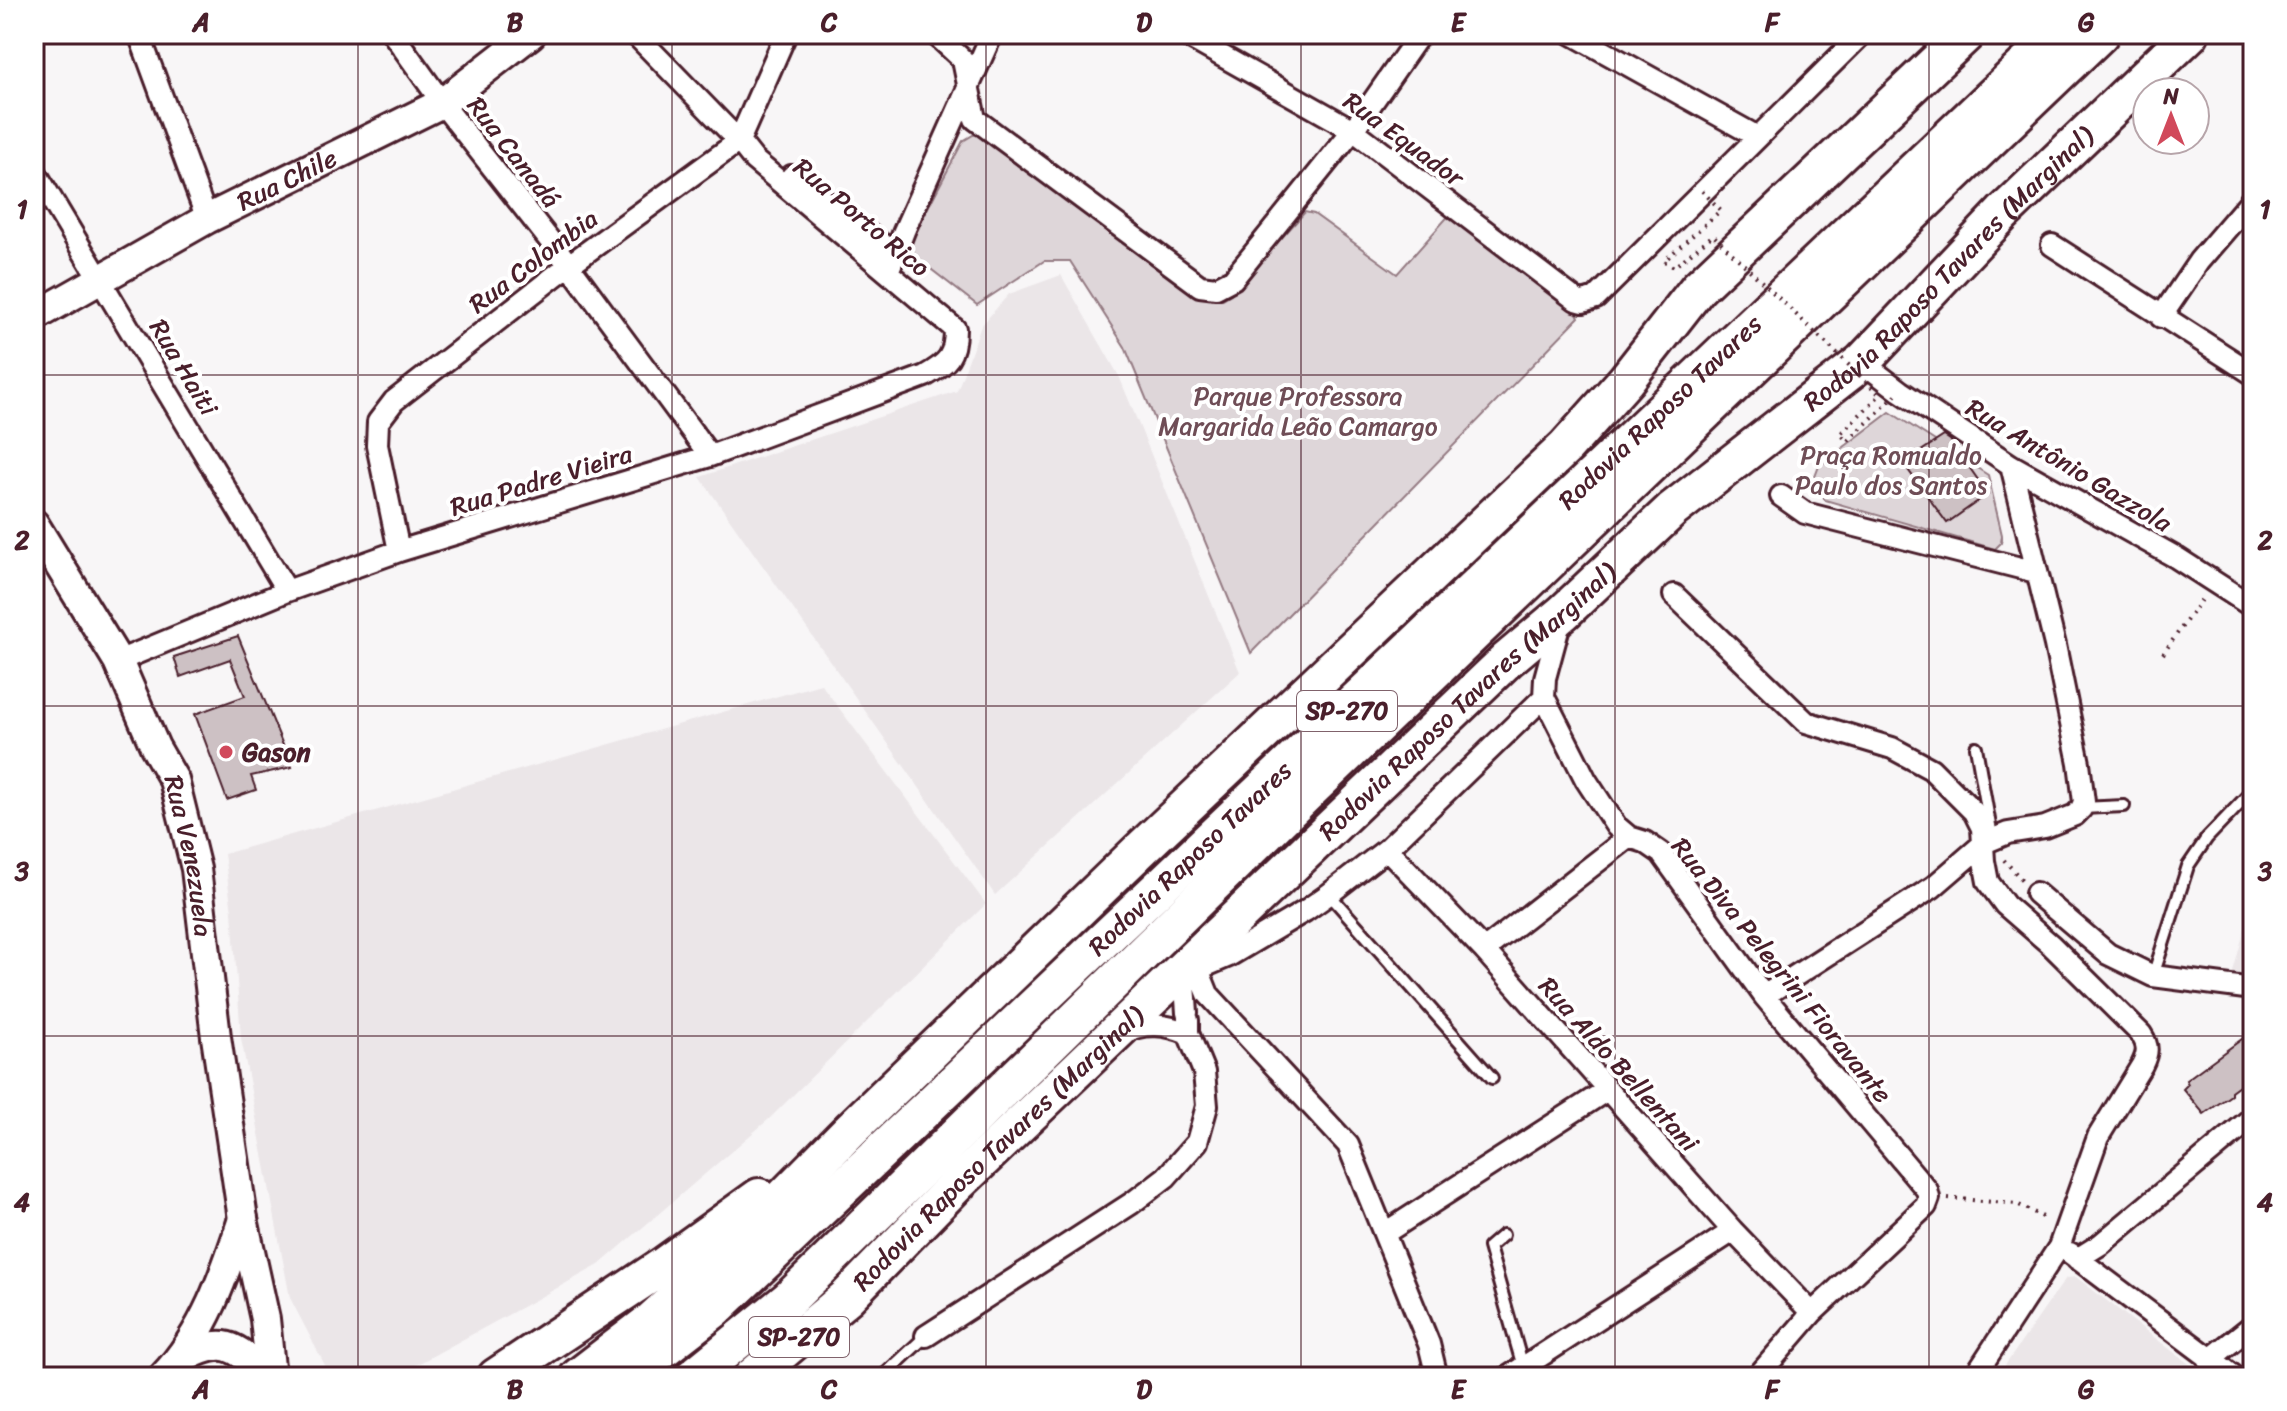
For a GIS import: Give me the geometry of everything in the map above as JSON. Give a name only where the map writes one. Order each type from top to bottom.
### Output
[{"type":"highway","name":"SP-270","points":[[578,1377],[651,1321],[752,1229],[1138,852],[1566,447],[1626,380],[1698,288],[1966,34]]},
{"type":"highway","name":"Rodovia Raposo Tavares","points":[[627,1377],[715,1309],[2058,34]]},
{"type":"highway","name":"Rodovia Raposo Tavares","points":[[693,1377],[789,1299],[1305,795],[2100,34]]},
{"type":"highway","name":"Rodovia Raposo Tavares (Marginal)","points":[[752,1377],[847,1297],[957,1184],[1103,1045],[1199,970],[1507,660],[1564,612],[1672,510],[1862,362],[2003,213],[2190,34]]},
{"type":"highway","points":[[496,1377],[663,1266],[850,1130]]},
{"type":"highway","points":[[783,1377],[830,1330],[847,1297]]},
{"type":"main road","name":"Rua Chile","points":[[34,317],[207,219],[442,103],[531,34]]},
{"type":"main road","name":"Rua Venezuela","points":[[34,524],[118,661],[150,736],[174,780],[191,844],[243,1219],[265,1319],[270,1377]]},
{"type":"main road","name":"Rua Venezuela","points":[[171,1368],[208,1313],[243,1219]]},
{"type":"main road","points":[[171,1368],[204,1346],[222,1344],[244,1355],[270,1377]]},
{"type":"street","points":[[139,34],[207,219]]},
{"type":"street","name":"Rua Canadá","points":[[393,34],[710,456]]},
{"type":"street","name":"Rua Porto Rico","points":[[635,34],[754,160],[892,263],[955,329]]},
{"type":"street","points":[[739,141],[786,34]]},
{"type":"street","points":[[935,34],[963,60],[975,119],[1200,286],[1216,288],[1233,279],[1353,130],[1420,34]]},
{"type":"street","points":[[892,263],[992,34]]},
{"type":"street","name":"Rua Equador","points":[[1183,34],[1353,130],[1576,300],[1583,302],[1596,298],[1702,191]]},
{"type":"street","points":[[1572,34],[1756,136]]},
{"type":"street","points":[[1702,191],[1862,34]]},
{"type":"street","name":"Rua Colombia","points":[[399,551],[377,445],[378,422],[394,401],[569,265],[739,141]]},
{"type":"street","name":"Rua Haiti","points":[[34,170],[287,591]]},
{"type":"street","points":[[2161,317],[2199,261],[2253,198]]},
{"type":"street","points":[[2052,245],[2161,317],[2250,368]]},
{"type":"street","name":"Rua Padre Vieira","points":[[118,661],[287,591],[399,551],[710,456],[925,376],[943,366],[955,348],[955,329]]},
{"type":"street","name":"Rua Antônio Gazzola","points":[[1862,362],[2011,465],[2253,607]]},
{"type":"street","points":[[1764,996],[1933,887],[1988,841],[2008,833],[2045,827],[2075,815],[2081,809],[2084,802],[2079,763],[2011,465]]},
{"type":"street","points":[[1781,496],[1805,513],[2036,572]]},
{"type":"street","points":[[1674,595],[1806,722],[1892,748],[1931,769],[1974,812],[1988,841],[1984,861],[1988,882],[2005,905],[2051,945],[2148,1044],[2142,1065],[2098,1137],[2063,1238],[1974,1377]]},
{"type":"street","points":[[1199,970],[1305,911],[1387,849],[1544,697],[1545,678],[1564,612]]},
{"type":"street","name":"Rua Diva Pelegrini Fioravante","points":[[1544,697],[1586,780],[1616,826],[1629,837],[1645,842],[1661,853],[1764,996],[1927,1190],[1929,1198]]},
{"type":"street","points":[[1484,950],[1629,837]]},
{"type":"street","name":"Rua Aldo Bellentani","points":[[1387,849],[1484,950],[1733,1231],[1812,1313]]},
{"type":"street","points":[[2036,893],[2108,954],[2153,976],[2253,989]]},
{"type":"street","points":[[926,1336],[1132,1203],[1166,1177],[1197,1142],[1207,1106],[1204,1072],[1188,1023],[1199,970]]},
{"type":"street","points":[[1188,1023],[1199,998],[1199,970]]},
{"type":"street","points":[[1199,970],[1348,1145],[1429,1344],[1437,1377]]},
{"type":"street","points":[[1103,1045],[1126,1031],[1143,1026],[1188,1023]]},
{"type":"street","points":[[1385,1233],[1607,1090]]},
{"type":"street","points":[[2077,1259],[2101,1244],[2253,1117]]},
{"type":"street","points":[[1757,1377],[1812,1313],[1926,1206],[1929,1198]]},
{"type":"street","points":[[1512,1374],[1733,1231]]},
{"type":"street","points":[[2063,1238],[2077,1259],[2235,1377]]},
{"type":"street","points":[[2209,1360],[2253,1325]]},
{"type":"lane","points":[[1976,747],[1988,841]]},
{"type":"lane","points":[[2153,976],[2188,866],[2207,838],[2253,790]]},
{"type":"lane","points":[[2081,809],[2124,806]]},
{"type":"lane","points":[[1329,894],[1492,1078]]},
{"type":"lane","points":[[1503,1235],[1489,1247],[1512,1374]]},
{"type":"lane","points":[[882,1377],[926,1336]]},
{"type":"path","points":[[1702,191],[1721,210],[1664,261],[1674,267],[1713,235],[1880,395],[1840,434],[1848,441],[1900,391]]},
{"type":"path","points":[[2163,654],[2214,582]]},
{"type":"path","points":[[2244,722],[2253,711]]},
{"type":"path","points":[[1988,841],[2036,893]]},
{"type":"path","points":[[1929,1198],[1963,1197],[2017,1204],[2063,1238]]},
{"type":"shaded area","points":[[1061,275],[1119,376],[1240,672],[995,895],[700,477],[957,391],[981,326],[1009,294]]},
{"type":"shaded area","points":[[821,684],[986,904],[769,1119],[599,1265],[394,1377],[331,1377],[290,1298],[241,1038],[232,911],[224,854]]},
{"type":"shaded area","points":[[2253,899],[2253,987],[2229,986]]},
{"type":"shaded area","points":[[2076,1277],[2206,1377],[1997,1377],[2066,1278]]},
{"type":"green space","name":"Parque Professora Margarida Leão Camargo","points":[[985,134],[1208,298],[1221,300],[1231,294],[1305,212],[1314,214],[1397,274],[1451,213],[1571,301],[1579,317],[1251,653],[1125,347],[1070,261],[1044,261],[977,305],[918,259],[910,246],[963,141],[973,135]]},
{"type":"green space","name":"Praça Romualdo Paulo dos Santos","points":[[1890,412],[1988,475],[2002,535],[2001,543],[1995,549],[1825,500],[1813,482],[1819,466]]},
{"type":"building","points":[[1944,436],[1988,494],[1947,523],[1903,463]]},
{"type":"building","points":[[238,636],[292,767],[251,776],[256,790],[227,800],[195,714],[245,696],[230,659],[180,677],[174,657]]},
{"type":"building","points":[[2253,1031],[2253,1075],[2204,1114],[2183,1089],[2188,1084],[2186,1080]]},
{"type":"place","name":"Gason","points":[[226,752]]}]
